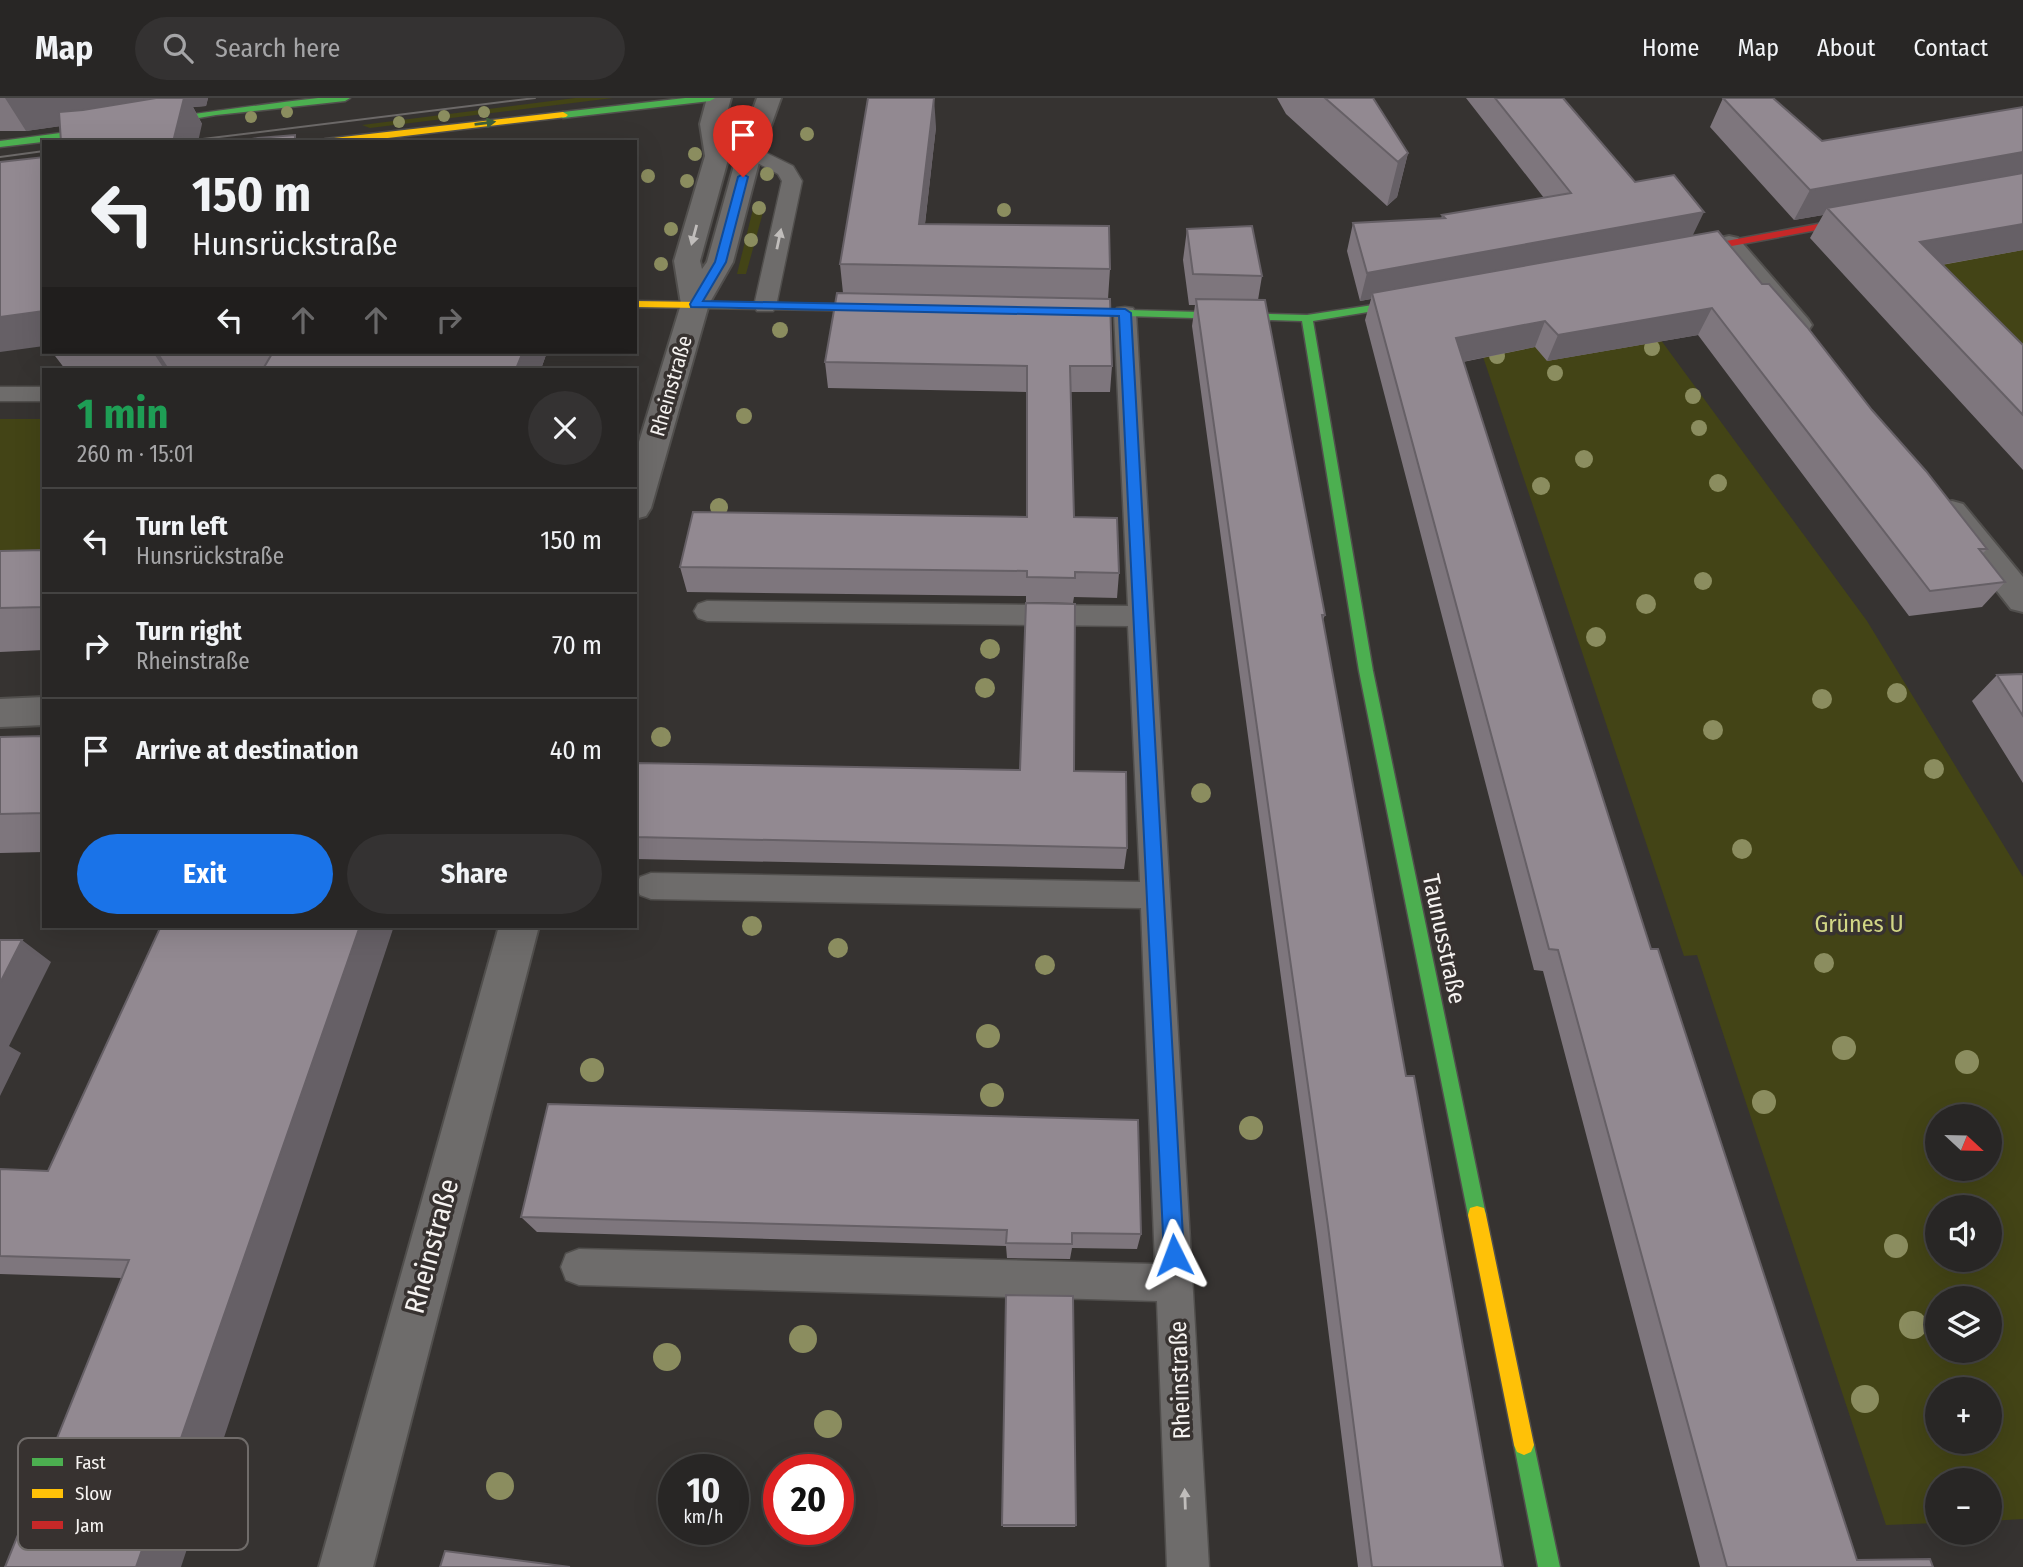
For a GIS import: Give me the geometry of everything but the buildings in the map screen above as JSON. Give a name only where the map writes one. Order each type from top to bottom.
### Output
[{"type":"street","points":[[0,144],[101,132],[216,112],[324,109],[345,98]]},
{"type":"street","points":[[342,140],[417,137],[710,98]]},
{"type":"street","name":"Rheinstraße","points":[[695,304],[687,261],[718,156],[712,124],[719,98]]},
{"type":"street","name":"Rheinstraße","points":[[637,501],[695,304],[720,262],[750,151],[769,98]]},
{"type":"street","points":[[324,109],[351,139]]},
{"type":"street","points":[[1664,256],[1883,215]]},
{"type":"street","points":[[1729,244],[1819,349]]},
{"type":"street","points":[[1045,311],[1307,318],[1347,314],[1430,299]]},
{"type":"street","name":"Rheinstraße","points":[[637,304],[695,304]]},
{"type":"street","points":[[695,304],[899,308]]},
{"type":"street","name":"Taunusstraße","points":[[1307,318],[1369,685],[1549,1567]]},
{"type":"street","points":[[1938,495],[2023,600]]},
{"type":"street","points":[[0,713],[42,711]]},
{"type":"street","name":"Rheinstraße","points":[[346,1567],[518,928]]},
{"type":"lane","points":[[750,151],[786,170],[792,181],[765,306]]},
{"type":"lane","name":"Rheinstraße","points":[[1125,313],[1188,1567]]},
{"type":"lane","points":[[0,394],[42,394]]},
{"type":"lane","points":[[707,611],[1141,616]]},
{"type":"lane","points":[[651,886],[1156,895]]},
{"type":"lane","points":[[579,1267],[1175,1283]]},
{"type":"green space","points":[[575,98],[613,98],[370,128],[362,125]]},
{"type":"green space","points":[[754,205],[765,205],[746,274],[737,274]]},
{"type":"green space","points":[[1899,231],[2023,250],[2023,355]]},
{"type":"green space","name":"Grünes U","points":[[1633,302],[1867,621],[2023,877],[2023,1519],[2002,1520],[2002,1468],[1925,1468],[1925,1523],[1886,1525],[1697,955],[1684,956],[1469,315]]},
{"type":"green space","points":[[0,419],[42,419],[42,570],[0,571]]},
{"type":"tram line","points":[[194,140],[535,98]]},
{"type":"tram line","points":[[0,157],[42,151]]},
{"type":"traffic: fast","points":[[0,144],[101,132],[216,112],[345,98]]},
{"type":"traffic: fast","points":[[563,115],[710,98]]},
{"type":"traffic: fast","points":[[1057,311],[1307,318],[1419,301]]},
{"type":"traffic: fast","points":[[1307,318],[1366,671],[1477,1215]]},
{"type":"traffic: fast","points":[[1524,1445],[1549,1567]]},
{"type":"traffic: slow","points":[[343,140],[563,115]]},
{"type":"traffic: slow","points":[[637,304],[885,308]]},
{"type":"traffic: slow","points":[[1477,1215],[1524,1445]]},
{"type":"traffic: jam","points":[[1678,253],[1866,218]]},
{"type":"route","points":[[743,177],[720,262],[695,304],[1125,313],[1174,1255]]}]
